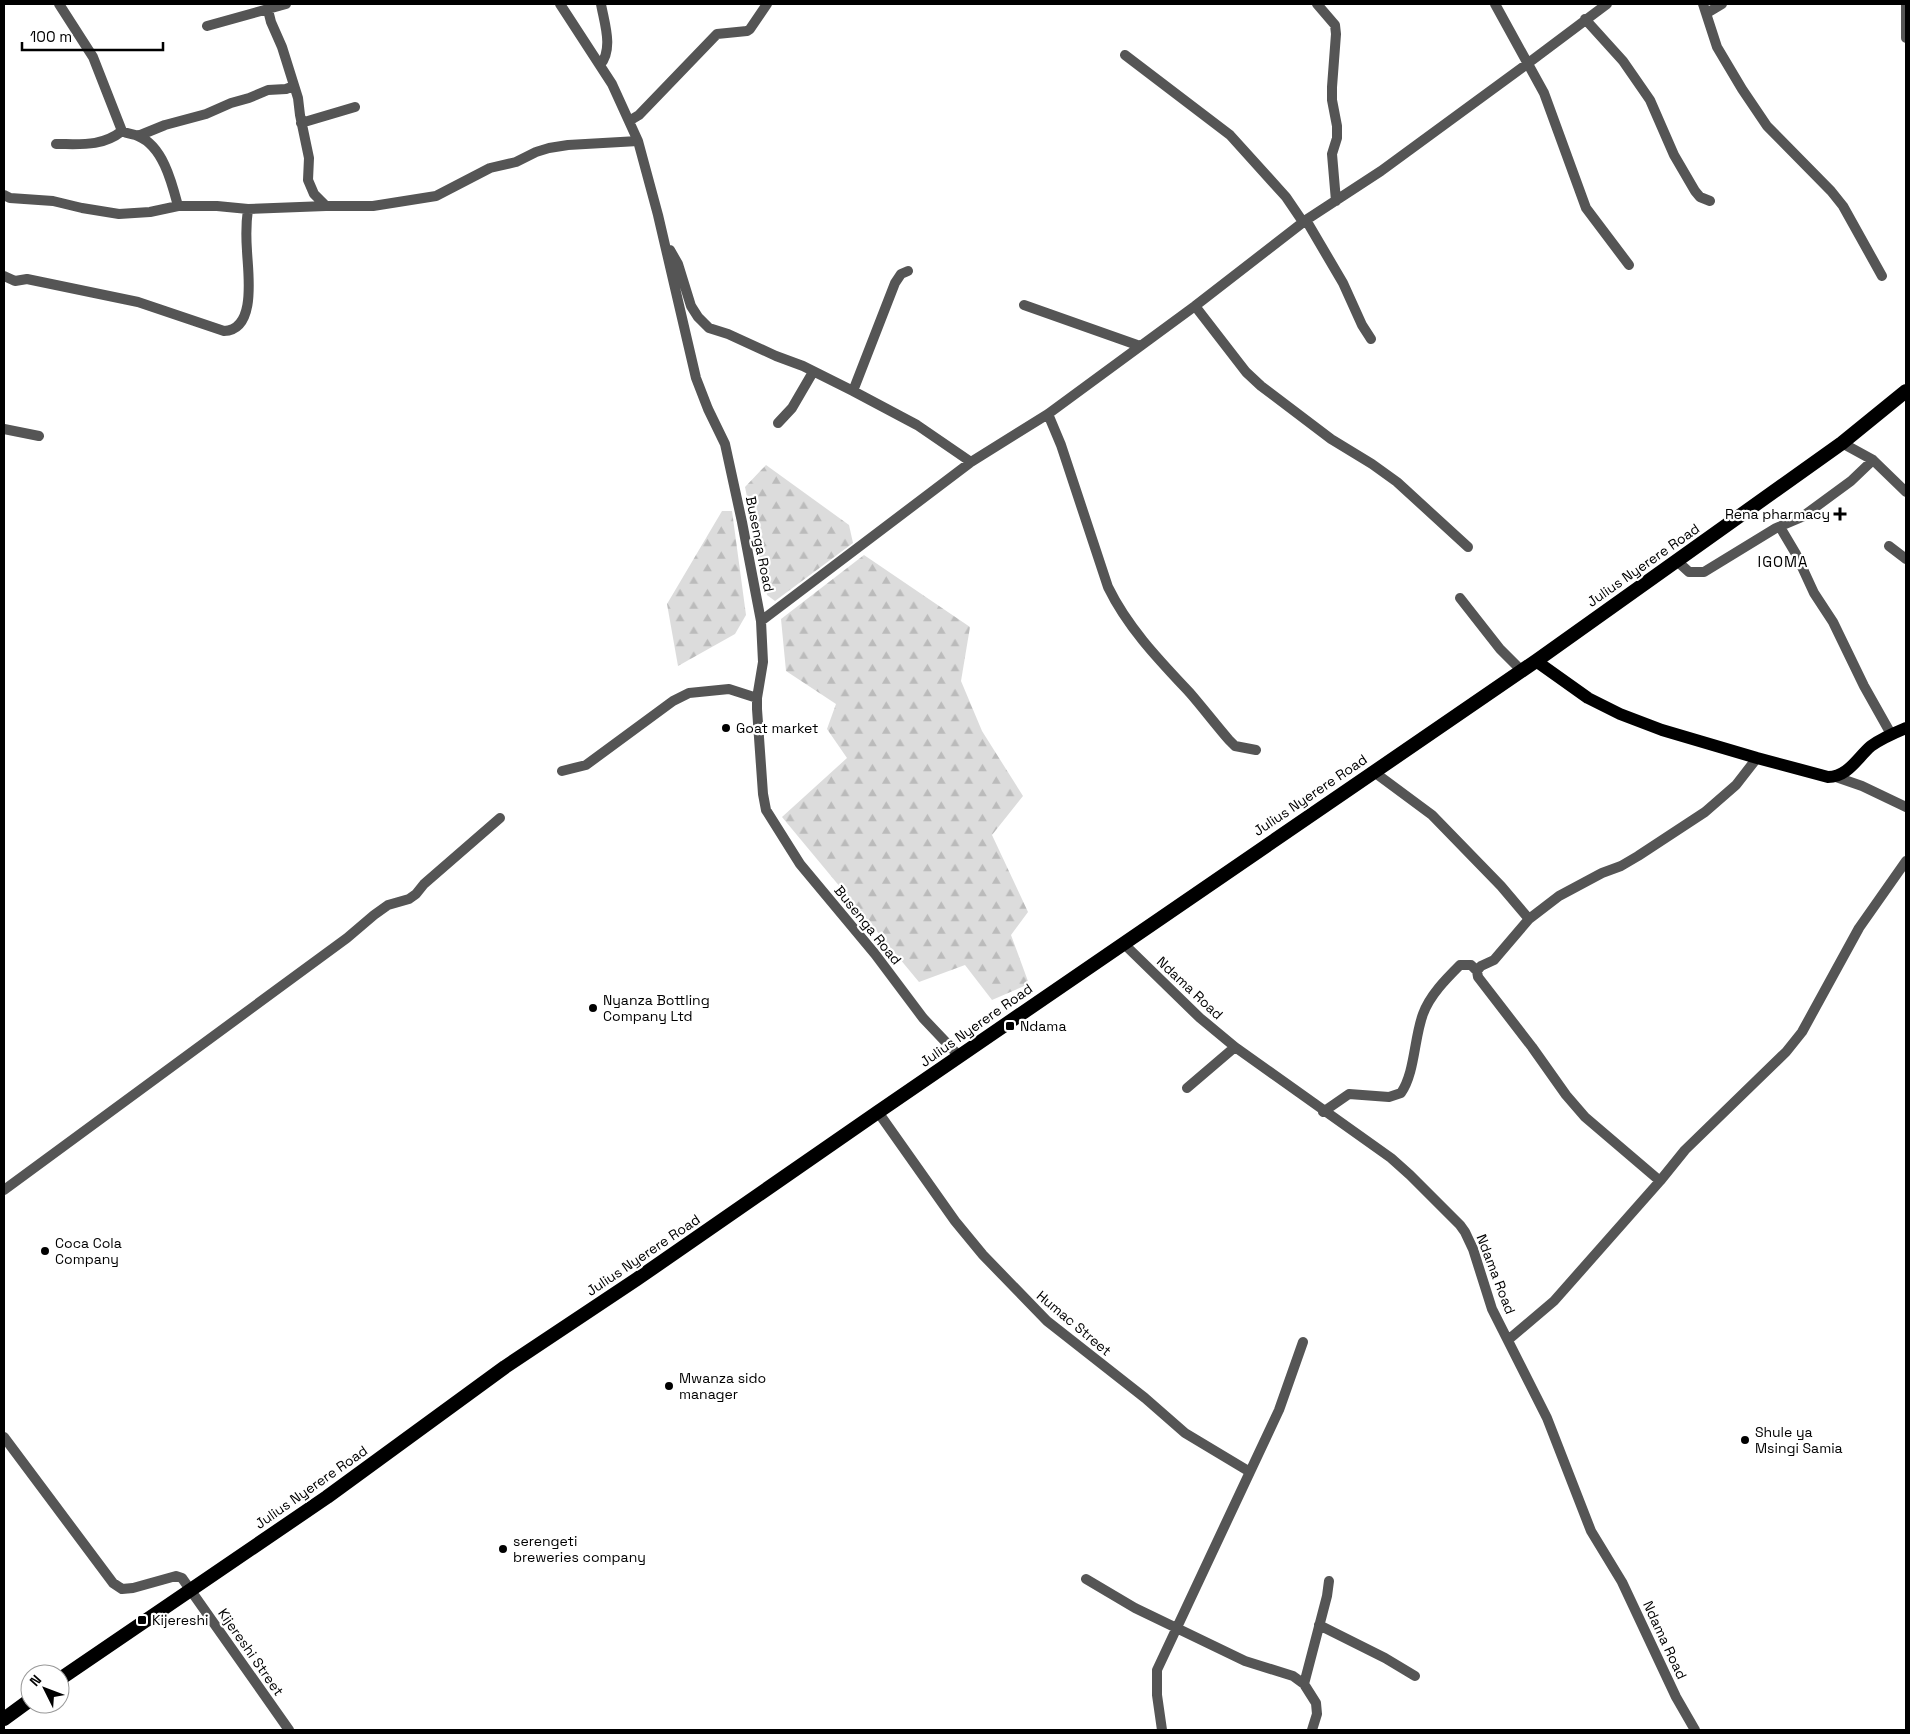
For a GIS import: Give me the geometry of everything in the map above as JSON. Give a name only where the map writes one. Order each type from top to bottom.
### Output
[{"type":"highway","name":"Julius Nyerere Road","points":[[70,1672],[327,1497],[497,1372],[637,1279],[1123,943],[1536,661],[1842,443],[1906,391]]},
{"type":"highway","points":[[4,1719],[20,1707]]},
{"type":"main road","points":[[1536,661],[1588,698],[1620,714],[1662,730],[1828,777],[1836,777],[1846,772],[1870,747],[1891,734],[1906,728]]},
{"type":"street","points":[[60,4],[93,57],[122,131]]},
{"type":"street","points":[[207,26],[251,12],[268,10],[286,4]]},
{"type":"street","name":"Busenga Road","points":[[560,4],[612,84],[638,141],[664,240],[696,378],[725,444],[761,621],[763,662],[757,698],[763,794],[766,810],[800,864],[875,954],[923,1018],[959,1056]]},
{"type":"street","points":[[600,64],[606,58],[607,41],[601,4]]},
{"type":"street","points":[[629,121],[639,115],[717,34],[750,29],[767,4]]},
{"type":"street","points":[[1317,4],[1335,25],[1336,34],[1332,100],[1337,138],[1332,154],[1336,201]]},
{"type":"street","points":[[1495,4],[1544,93],[1586,208],[1629,265]]},
{"type":"street","points":[[761,621],[971,462],[1048,414],[1195,306],[1304,221],[1381,171],[1607,4]]},
{"type":"street","points":[[1722,4],[1705,8],[1717,48],[1767,126],[1831,191],[1843,206],[1882,276]]},
{"type":"street","points":[[1906,4],[1906,38]]},
{"type":"street","points":[[268,10],[298,98],[309,158],[308,180],[314,194],[326,206]]},
{"type":"street","points":[[1585,20],[1623,62],[1650,100],[1674,155],[1695,191],[1700,197],[1710,201]]},
{"type":"street","points":[[1125,55],[1230,135],[1286,197],[1304,221],[1343,283],[1362,325],[1371,339]]},
{"type":"street","points":[[138,136],[165,125],[206,114],[268,90],[286,89],[294,86]]},
{"type":"street","points":[[302,123],[355,107]]},
{"type":"street","points":[[122,131],[138,136],[155,150],[171,177],[178,206]]},
{"type":"street","points":[[56,144],[90,145],[107,141],[122,131]]},
{"type":"street","points":[[4,195],[10,198],[53,201],[118,214],[150,212],[178,206],[217,206],[248,209],[373,206],[436,196],[490,168],[516,162],[536,152],[568,145],[638,141]]},
{"type":"street","points":[[4,276],[14,281],[27,279],[138,302],[224,331],[230,331],[242,320],[247,308],[249,292],[246,232],[248,209]]},
{"type":"street","points":[[664,240],[678,264],[691,306],[698,318],[709,328],[728,334],[853,391],[917,425],[971,462]]},
{"type":"street","points":[[853,391],[895,282],[901,274],[908,271]]},
{"type":"street","points":[[1024,305],[1140,346]]},
{"type":"street","points":[[1195,306],[1246,372],[1261,386],[1331,439],[1397,482],[1468,547]]},
{"type":"street","points":[[778,423],[792,408],[813,372]]},
{"type":"street","points":[[1048,414],[1062,445],[1108,587],[1118,607],[1129,624],[1166,669],[1189,692],[1229,740],[1236,746],[1256,750]]},
{"type":"street","points":[[4,429],[39,436]]},
{"type":"street","points":[[1842,443],[1873,460],[1906,492]]},
{"type":"street","points":[[1678,561],[1689,572],[1704,572],[1780,527],[1802,517],[1851,481],[1873,460]]},
{"type":"street","points":[[1780,527],[1891,734]]},
{"type":"street","points":[[1889,546],[1906,559]]},
{"type":"street","points":[[1460,598],[1500,649],[1521,670]]},
{"type":"street","points":[[562,771],[586,765],[672,701],[689,693],[729,689],[757,698]]},
{"type":"street","points":[[1477,971],[1494,960],[1529,919],[1559,896],[1602,873],[1621,866],[1705,812],[1736,785],[1757,758]]},
{"type":"street","points":[[1374,772],[1432,815],[1501,886],[1529,919]]},
{"type":"street","points":[[1836,777],[1862,786],[1906,807]]},
{"type":"street","points":[[4,1190],[347,938],[374,915],[388,905],[409,899],[500,818]]},
{"type":"street","points":[[1508,1340],[1554,1301],[1685,1150],[1786,1052],[1802,1032],[1859,928],[1906,861]]},
{"type":"street","name":"Ndama Road","points":[[1123,943],[1200,1018],[1235,1047],[1397,1164],[1460,1225],[1472,1249],[1492,1310],[1547,1418],[1591,1531],[1622,1582],[1676,1697],[1695,1730]]},
{"type":"street","points":[[1323,1112],[1349,1094],[1389,1097],[1401,1093],[1407,1082],[1422,1016],[1432,997],[1460,965],[1471,965],[1566,1095],[1585,1116],[1660,1181]]},
{"type":"street","points":[[1187,1088],[1235,1047]]},
{"type":"street","name":"Humac Street","points":[[878,1112],[955,1221],[983,1255],[1047,1321],[1145,1398],[1185,1433],[1250,1472]]},
{"type":"street","points":[[1162,1730],[1157,1695],[1157,1670],[1279,1410],[1303,1342]]},
{"type":"street","name":"Kijereshi Street","points":[[4,1437],[113,1583],[122,1589],[133,1588],[176,1576],[182,1578],[289,1730]]},
{"type":"street","points":[[1086,1579],[1177,1630],[1245,1662],[1293,1676],[1304,1684],[1316,1703],[1317,1714],[1312,1730]]},
{"type":"street","points":[[1304,1684],[1329,1581]]},
{"type":"street","points":[[1319,1625],[1385,1658],[1416,1676]]},
{"type":"green space","points":[[766,465],[849,525],[853,543],[775,601],[767,595],[745,487]]},
{"type":"green space","points":[[722,511],[732,511],[746,615],[735,634],[678,666],[667,604]]},
{"type":"green space","points":[[864,555],[970,627],[961,681],[982,731],[1023,796],[992,835],[1028,912],[1011,935],[1029,984],[992,1000],[965,965],[919,982],[782,817],[847,758],[827,729],[836,704],[786,671],[781,619]]},
{"type":"place","name":"Rena pharmacy","points":[[1840,514]]},
{"type":"place","name":"Goat market","points":[[726,728]]},
{"type":"place","name":"Nyanza Bottling Company Ltd","points":[[593,1008]]},
{"type":"place","name":"Ndama","points":[[1010,1026]]},
{"type":"place","name":"Coca Cola Company","points":[[45,1251]]},
{"type":"place","name":"Mwanza sido manager","points":[[669,1386]]},
{"type":"place","name":"Shule ya Msingi Samia","points":[[1745,1440]]},
{"type":"place","name":"serengeti breweries company","points":[[503,1549]]},
{"type":"place","name":"Kijereshi","points":[[142,1620]]},
{"type":"district","name":"IGOMA","points":[[1783,561]]}]
